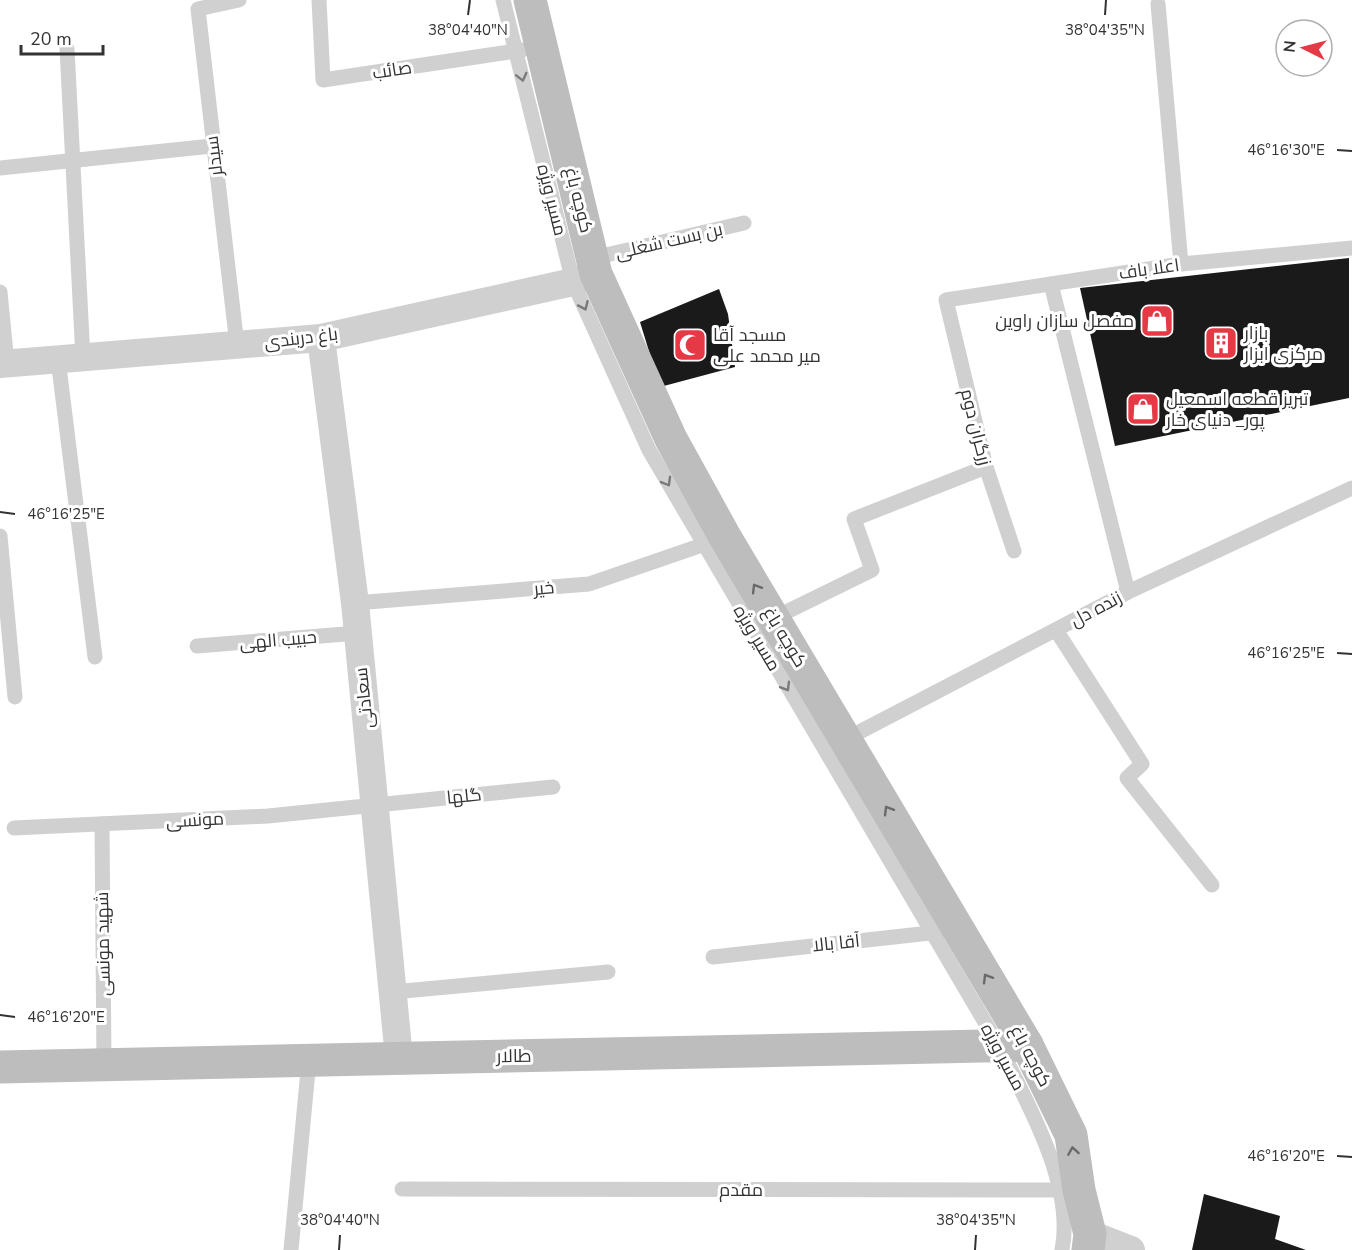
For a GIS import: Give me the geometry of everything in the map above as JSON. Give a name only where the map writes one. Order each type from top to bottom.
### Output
[{"type":"main road","name":"کوچه باغ","points":[[530,0],[528,49],[588,271],[671,439],[714,541],[774,618],[846,740],[945,931],[1013,1045],[1071,1135],[1069,1190],[1089,1242]]},
{"type":"main road","name":"طالار","points":[[0,1067],[1013,1045]]},
{"type":"street","name":"باغ دربندی","points":[[3,364],[321,338],[588,271]]},
{"type":"street","name":"سعادتی","points":[[321,338],[355,603],[399,1058]]},
{"type":"street","points":[[1089,1242],[1131,1250]]},
{"type":"lane","name":"سیدلر","points":[[237,345],[212,146],[198,9],[239,0]]},
{"type":"lane","name":"صائب","points":[[318,0],[323,80],[528,49]]},
{"type":"lane","points":[[503,0],[528,49]]},
{"type":"lane","points":[[1158,4],[1181,264]]},
{"type":"lane","points":[[67,49],[73,160],[71,359],[95,657]]},
{"type":"lane","points":[[0,168],[212,146]]},
{"type":"lane","name":"بن بست شغلی","points":[[588,271],[744,223]]},
{"type":"lane","name":"اعلا باف","points":[[946,300],[1181,264],[1352,248]]},
{"type":"lane","points":[[1051,284],[1128,592]]},
{"type":"lane","points":[[0,292],[3,364]]},
{"type":"lane","name":"زرگران دوم","points":[[946,300],[986,467],[1014,551]]},
{"type":"lane","points":[[774,618],[872,570],[854,519],[986,467]]},
{"type":"lane","name":"زنده دل","points":[[846,740],[1128,592],[1352,488]]},
{"type":"lane","points":[[0,536],[15,697]]},
{"type":"lane","name":"خیر","points":[[355,603],[589,584],[714,541]]},
{"type":"lane","name":"مسیر ویژه","points":[[714,541],[945,931]]},
{"type":"lane","points":[[1056,630],[1142,764],[1126,778],[1212,885]]},
{"type":"lane","name":"حبیب الهی","points":[[197,646],[358,633]]},
{"type":"lane","name":"گلها","points":[[375,806],[553,787]]},
{"type":"lane","name":"مونسی","points":[[14,828],[268,816],[375,806]]},
{"type":"lane","name":"شهید مونسی","points":[[102,824],[104,1065]]},
{"type":"lane","name":"آقا بالا","points":[[713,957],[945,931]]},
{"type":"lane","points":[[393,992],[608,972]]},
{"type":"lane","points":[[291,1250],[309,1060]]},
{"type":"lane","name":"مقدم","points":[[402,1189],[1069,1190]]},
{"type":"lane","points":[[1062,1250],[1069,1190]]},
{"type":"building","name":"بازار مرکزی ابزار","points":[[1349,258],[1349,398],[1115,446],[1080,288]]},
{"type":"building","name":"مسجد آقا میر محمد علی","points":[[719,289],[728,314],[735,367],[660,387],[640,322]]},
{"type":"building","points":[[1204,1194],[1280,1216],[1275,1239],[1306,1250],[1192,1250]]},
{"type":"place","name":"مفصل سازان راوین","points":[[1157,321]]},
{"type":"place","name":"بازار مرکزی ابزار","points":[[1221,343]]},
{"type":"place","name":"مسجد آقا میر محمد علی","points":[[690,345]]},
{"type":"place","name":"تبریز قطعه اسمعیل پور_ دنیای خار","points":[[1143,409]]}]
